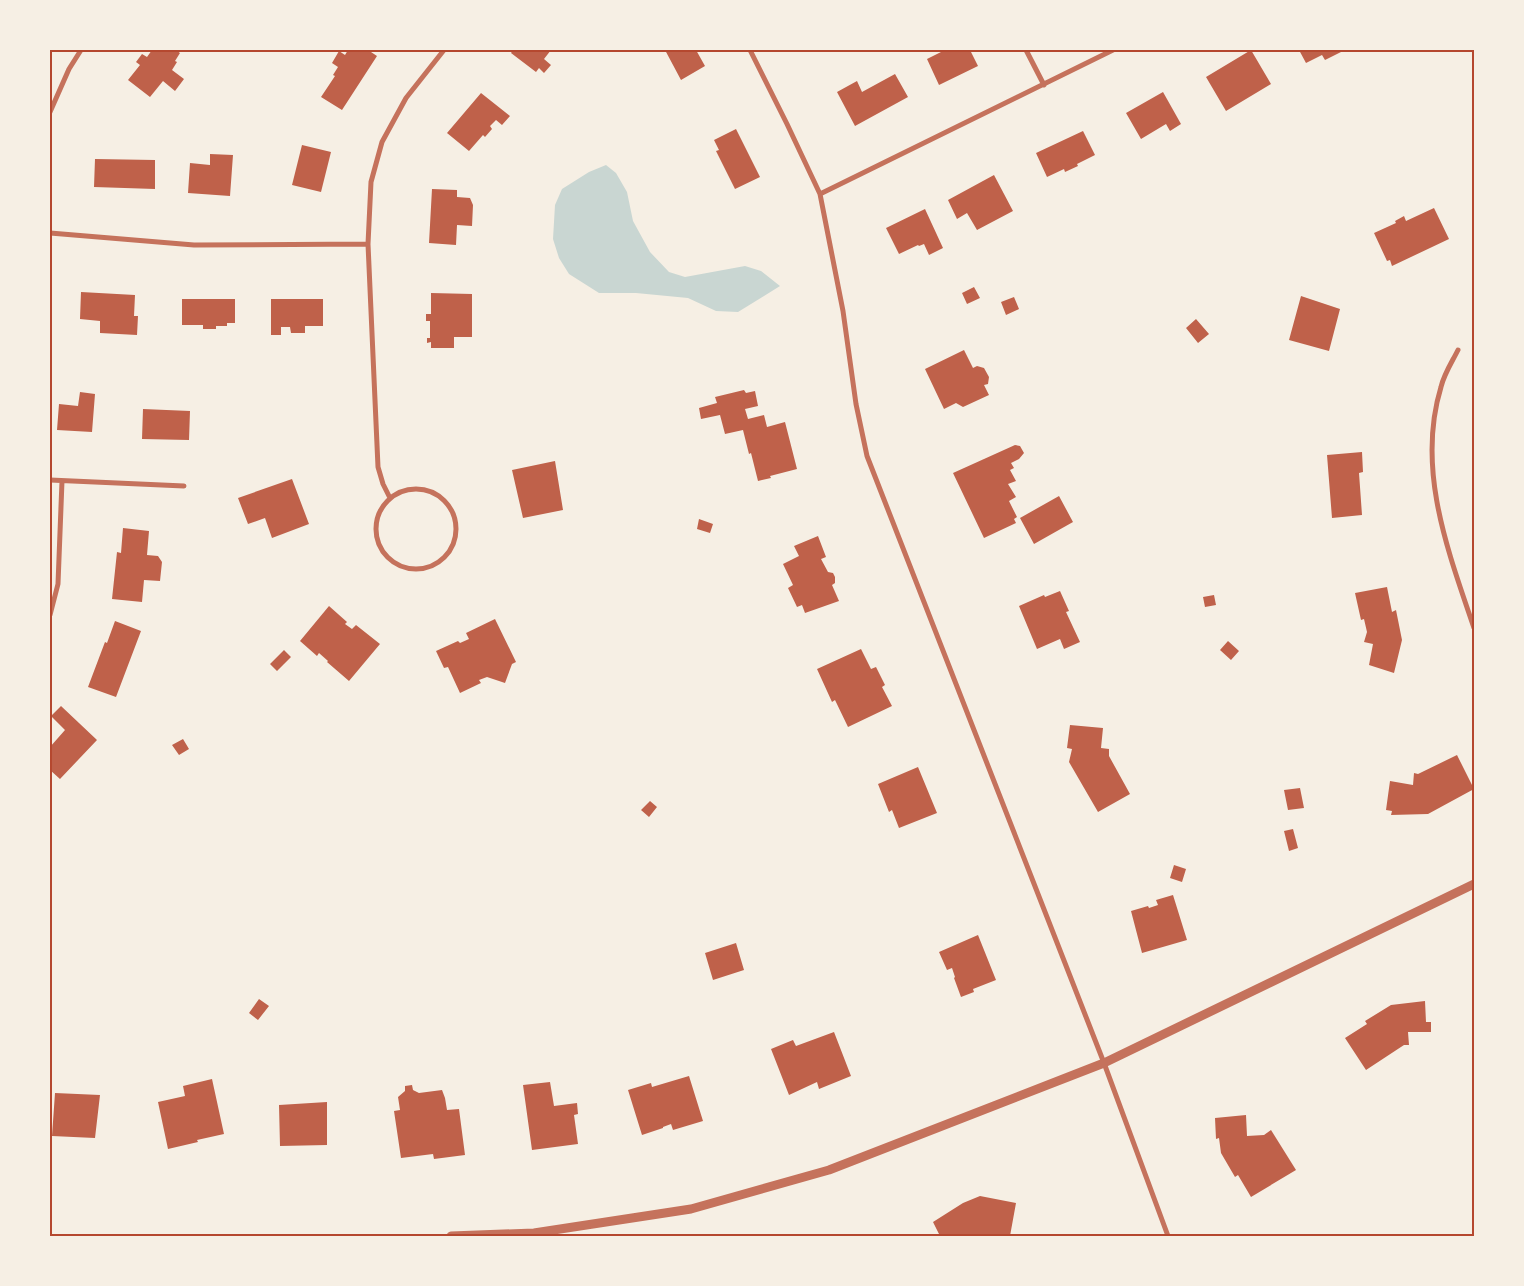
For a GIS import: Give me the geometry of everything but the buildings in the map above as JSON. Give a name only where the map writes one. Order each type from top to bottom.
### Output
[{"type":"street","points":[[50,112],[69,69],[81,50]]},
{"type":"street","points":[[390,498],[378,467],[368,244],[371,182],[382,142],[406,98],[444,50]]},
{"type":"street","points":[[750,50],[820,194],[843,311],[856,404],[867,456],[1104,1063],[1168,1236]]},
{"type":"street","points":[[1026,50],[1044,85]]},
{"type":"street","points":[[820,194],[1113,50]]},
{"type":"street","points":[[50,233],[194,245],[368,244]]},
{"type":"street","points":[[1458,350],[1441,386],[1432,424],[1432,477],[1447,550],[1474,628]]},
{"type":"street","points":[[50,480],[184,486]]},
{"type":"street","points":[[50,614],[58,584],[62,481]]},
{"type":"street","points":[[413,489],[426,490],[438,495],[447,504],[454,516],[456,528],[454,541],[448,552],[439,562],[427,567],[413,569],[400,566],[388,558],[380,547],[376,534],[376,521],[381,508],[390,498],[401,491],[413,489]]},
{"type":"street","points":[[450,1236],[534,1234],[691,1209],[829,1170],[1104,1063],[1474,884]]},
{"type":"shaded area","points":[[606,165],[616,173],[627,192],[633,221],[650,252],[669,272],[685,277],[745,266],[761,271],[780,286],[738,312],[716,311],[688,298],[636,293],[599,293],[569,274],[559,258],[553,239],[555,205],[562,189],[589,172]]}]
